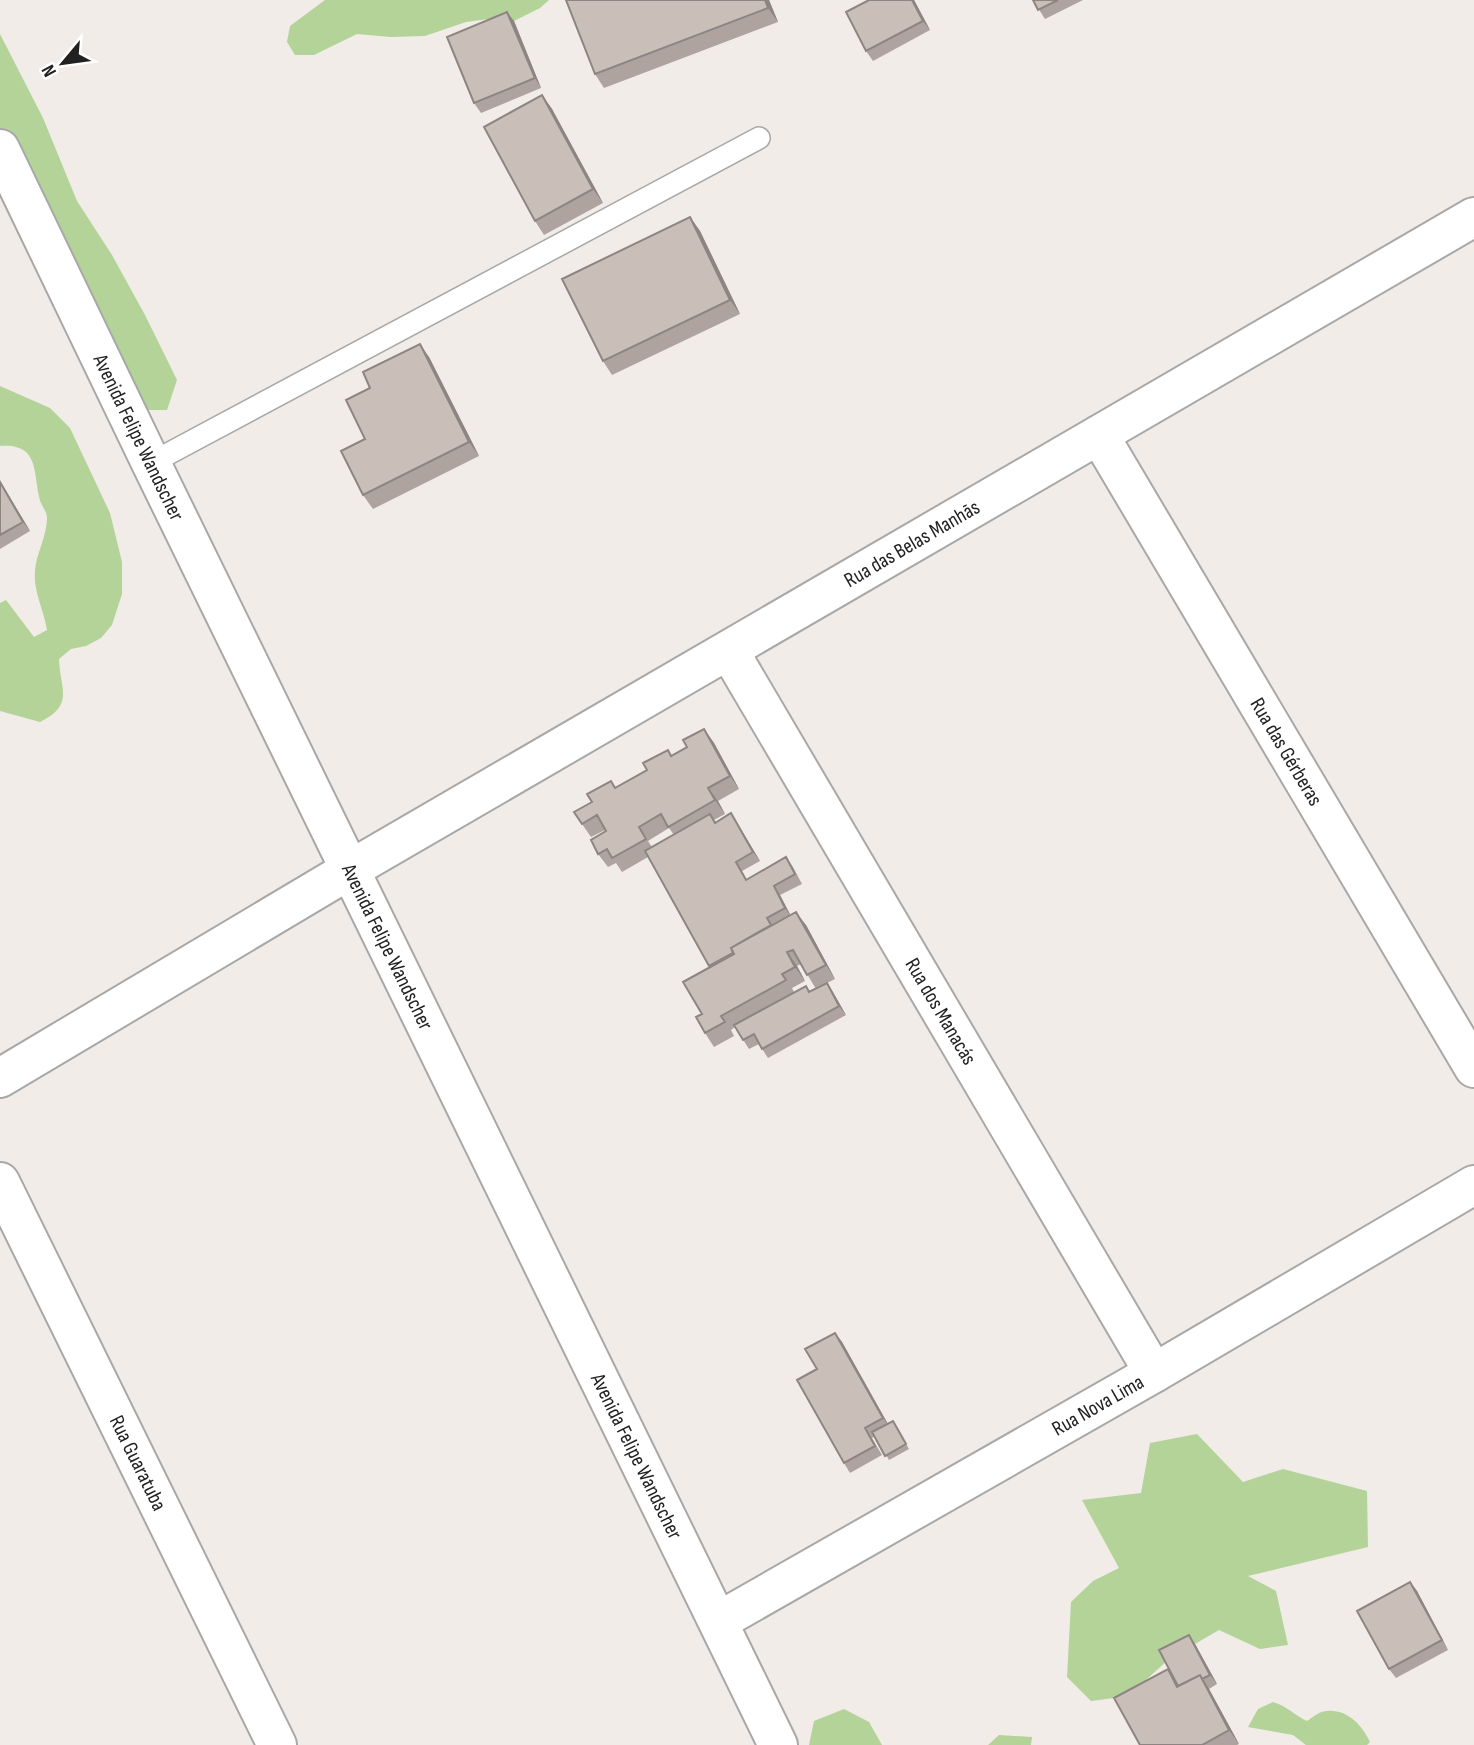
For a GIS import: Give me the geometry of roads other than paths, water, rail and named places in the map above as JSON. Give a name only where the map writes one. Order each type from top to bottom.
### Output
[{"type":"street","name":"Avenida Felipe Wandscher","points":[[0,149],[779,1745]]},
{"type":"street","name":"Rua das Belas Manhãs","points":[[0,1078],[351,869],[1099,435],[1470,228]]},
{"type":"street","name":"Rua das Gérberas","points":[[1099,435],[1474,1068]]},
{"type":"street","name":"Rua dos Manacás","points":[[729,651],[1154,1373]]},
{"type":"street","name":"Rua Guaratuba","points":[[0,1182],[277,1745]]},
{"type":"street","name":"Rua Nova Lima","points":[[719,1620],[1154,1373],[1474,1185]]},
{"type":"lane","points":[[151,463],[513,272],[759,138]]}]
